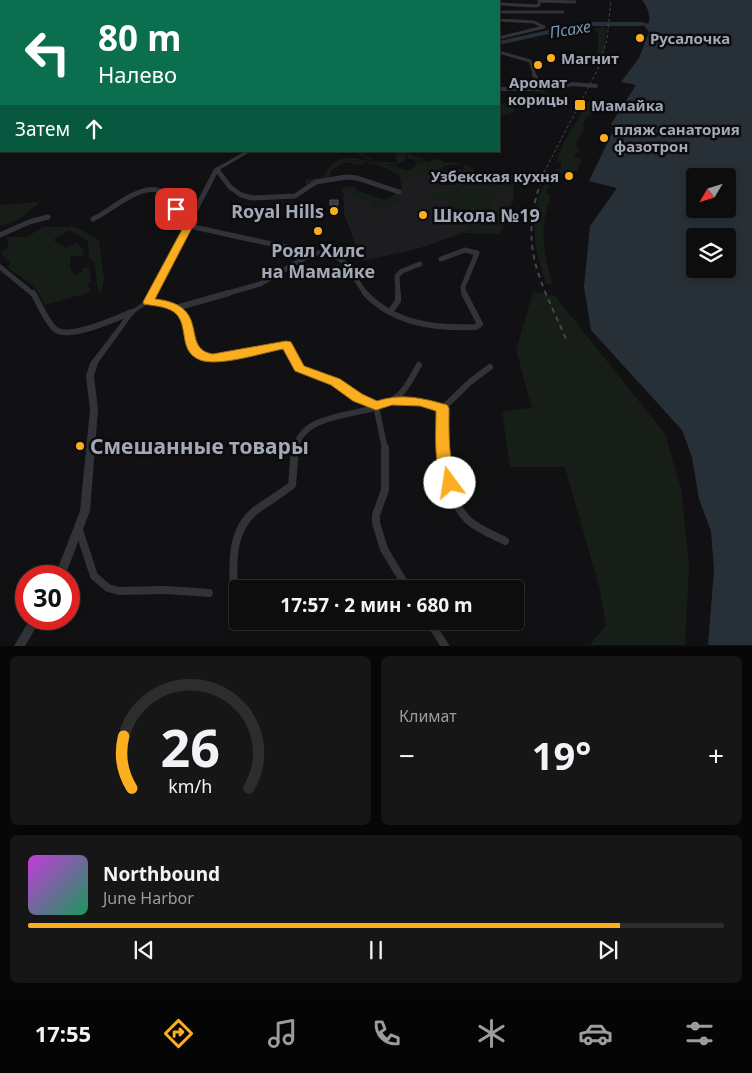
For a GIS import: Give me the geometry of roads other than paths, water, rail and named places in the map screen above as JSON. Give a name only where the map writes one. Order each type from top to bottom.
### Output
[{"type":"street","points":[[500,4],[536,6],[539,5],[539,1],[575,2]]},
{"type":"street","points":[[500,12],[563,12]]},
{"type":"street","points":[[500,20],[534,22],[544,27],[534,31],[500,38]]},
{"type":"street","points":[[500,52],[530,61],[532,70],[538,80],[596,86]]},
{"type":"street","points":[[500,89],[543,89],[572,84]]},
{"type":"street","points":[[0,267],[32,292],[55,329],[64,333],[79,331],[132,312],[148,302],[217,169],[248,152]]},
{"type":"street","points":[[217,169],[230,187],[241,195],[252,198],[295,196],[316,182],[346,177],[356,178],[398,192]]},
{"type":"street","points":[[93,219],[112,209],[123,198],[142,190],[157,192],[169,197],[176,209],[172,217],[173,220],[312,252],[332,254],[352,268],[364,292],[390,312],[421,326],[476,327],[480,324],[479,317],[462,292],[466,275],[477,253],[466,250],[442,259]]},
{"type":"street","points":[[0,234],[28,222],[48,217]]},
{"type":"street","points":[[176,308],[260,284],[312,252]]},
{"type":"street","points":[[390,312],[398,301],[397,276],[402,271],[420,264]]},
{"type":"street","points":[[148,302],[164,303],[176,308],[186,316],[191,347],[202,356],[222,357],[286,345],[299,368],[335,382],[358,398],[376,406]]},
{"type":"street","points":[[65,565],[80,530],[85,511],[94,410],[90,376],[96,358],[132,312]]},
{"type":"street","points":[[392,401],[406,387],[419,365]]},
{"type":"street","points":[[490,367],[470,382],[443,408],[442,431],[445,470],[455,497],[468,519],[505,541]]},
{"type":"street","points":[[234,580],[234,542],[243,525],[255,511],[274,500],[292,485],[294,449],[304,431],[318,423],[392,401],[420,402],[443,408]]},
{"type":"street","points":[[376,406],[384,434],[387,467],[384,491],[375,521],[380,541],[403,580]]},
{"type":"street","points":[[80,530],[93,576],[106,589],[118,591],[194,591],[209,593]]},
{"type":"street","points":[[19,646],[29,630]]},
{"type":"street","points":[[434,630],[444,646]]},
{"type":"waterway","name":"Псахе","points":[[500,43],[585,24],[643,24]]},
{"type":"railway","points":[[544,172],[598,69],[607,40],[611,0]]},
{"type":"railway","points":[[545,171],[536,197],[532,219],[534,259],[547,297],[567,341]]},
{"type":"place","name":"Русалочка","points":[[640,38]]},
{"type":"place","name":"Магнит","points":[[551,58]]},
{"type":"place","name":"Аромат корицы","points":[[538,65]]},
{"type":"place","name":"Мамайка","points":[[580,105]]},
{"type":"place","name":"пляж санатория фазотрон","points":[[604,138]]},
{"type":"place","name":"Узбекская кухня","points":[[569,176]]},
{"type":"place","name":"Royal Hills","points":[[334,211]]},
{"type":"place","name":"Школа №19","points":[[423,215]]},
{"type":"place","name":"Роял Хилс на Мамайке","points":[[318,231]]},
{"type":"place","name":"Смешанные товары","points":[[80,446]]}]
